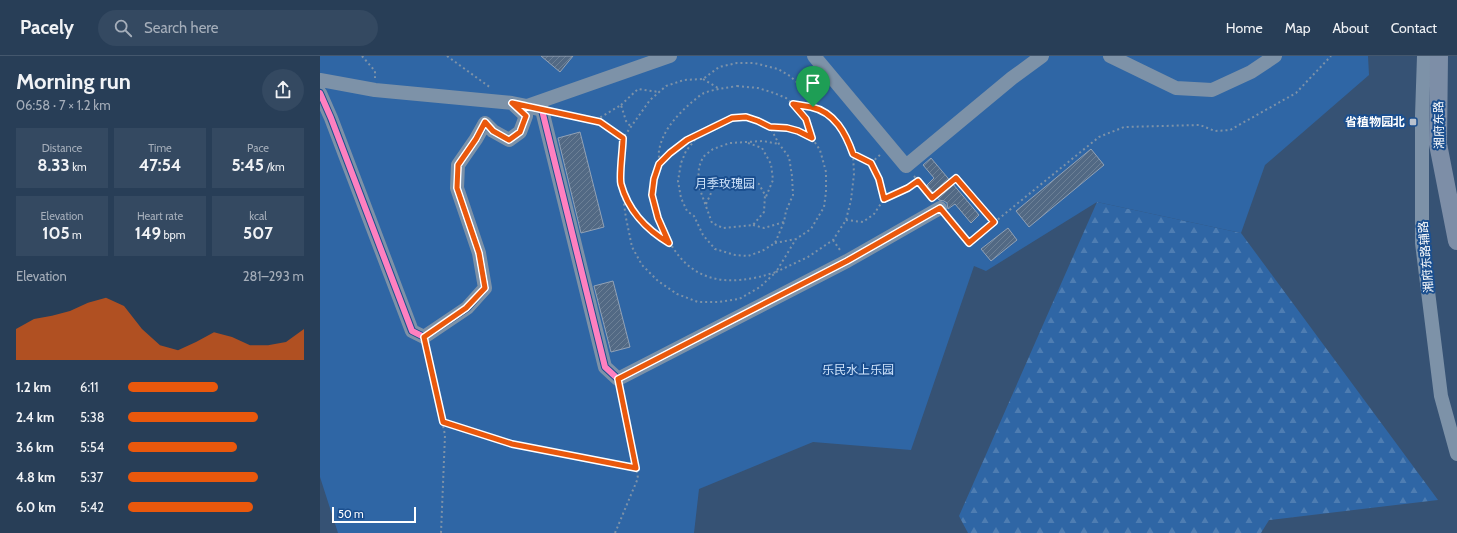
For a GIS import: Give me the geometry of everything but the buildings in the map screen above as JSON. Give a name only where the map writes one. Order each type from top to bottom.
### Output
[{"type":"main road","name":"湘府东路","points":[[1440,56],[1438,144],[1457,241]]},
{"type":"street","points":[[527,106],[670,56]]},
{"type":"street","points":[[814,56],[906,166],[1012,78],[1042,56]]},
{"type":"street","points":[[1110,56],[1176,88],[1212,90],[1251,72],[1276,56]]},
{"type":"street","name":"湘府东路辅路","points":[[1424,56],[1422,116],[1422,243],[1442,396],[1457,454]]},
{"type":"street","points":[[320,80],[375,90],[512,103],[542,110],[606,367],[618,379],[847,261],[936,203]]},
{"type":"street","points":[[320,93],[331,118],[412,331],[424,337],[466,308],[485,288],[479,253],[457,188],[458,165],[476,139],[485,122],[493,131],[509,140],[520,132],[526,116],[512,103]]},
{"type":"path","points":[[362,56],[375,71],[375,90]]},
{"type":"path","points":[[447,56],[492,89]]},
{"type":"path","points":[[906,166],[969,243],[1099,137],[1124,127],[1200,125],[1215,131],[1230,130],[1296,93],[1331,56]]},
{"type":"path","points":[[703,79],[719,67],[737,63],[760,64],[778,69],[790,76],[801,86],[813,107]]},
{"type":"path","points":[[719,88],[703,79],[684,80],[666,86],[650,100],[623,138],[621,183],[632,247],[642,265],[658,281],[677,294],[698,302],[718,302],[739,299],[760,287],[776,272],[796,239]]},
{"type":"path","points":[[698,136],[686,151],[681,163],[678,181],[681,198],[687,211],[694,216],[703,235],[715,249],[735,255],[748,256],[762,251],[775,243],[796,239],[811,229],[824,207],[826,172],[820,150],[812,138],[806,119],[786,98],[774,93],[758,88],[737,86],[719,88],[702,94],[673,120],[662,141],[659,153],[659,164],[654,179],[652,195],[658,218],[669,243],[680,258],[696,272],[715,279],[734,281],[757,278],[776,272],[808,257],[833,240],[846,220],[851,200],[854,174],[853,154],[847,138],[838,124],[826,113],[813,107],[793,104]]},
{"type":"path","points":[[595,121],[621,105],[638,89],[659,92]]},
{"type":"path","points":[[621,105],[626,121],[630,127]]},
{"type":"path","points":[[542,110],[600,122],[623,138]]},
{"type":"path","points":[[659,164],[687,140],[698,136],[714,126],[732,118],[746,117],[770,127],[792,130],[812,138]]},
{"type":"path","points":[[770,127],[779,144],[789,157],[793,195],[775,243]]},
{"type":"path","points":[[779,144],[763,141],[730,143],[713,149],[703,157],[699,167],[698,184],[705,199],[712,223],[722,228],[753,225],[764,228],[784,222]]},
{"type":"path","points":[[746,142],[762,148],[771,164],[773,180],[764,201]]},
{"type":"path","points":[[853,154],[871,163],[879,179],[884,199]]},
{"type":"path","points":[[936,203],[956,178],[994,222]]},
{"type":"path","points":[[846,220],[863,222],[874,214],[884,199],[908,188],[918,181]]},
{"type":"path","points":[[621,183],[631,206],[640,220],[654,234],[669,243]]},
{"type":"path","points":[[753,183],[758,184],[765,195],[764,212],[753,225]]},
{"type":"path","points":[[706,205],[712,191]]},
{"type":"path","points":[[424,337],[445,435],[441,533]]},
{"type":"path","points":[[614,533],[638,478],[618,379]]},
{"type":"path","points":[[443,422],[512,444],[636,468]]},
{"type":"green space","points":[[320,56],[1368,56],[1369,75],[1265,165],[1241,233],[1097,202],[986,271],[974,266],[911,450],[813,442],[699,489],[694,533],[338,533],[320,477]]},
{"type":"green space","points":[[1097,202],[1241,233],[1438,500],[1269,520],[1261,533],[968,533],[959,516]]},
{"type":"cycle path","points":[[320,93],[331,118],[412,331],[424,337],[467,308],[485,288],[479,253],[457,188],[458,165],[485,123],[493,131],[509,140],[520,132],[526,116],[512,103]]},
{"type":"cycle path","points":[[527,106],[542,110],[605,367],[618,379],[847,261],[940,208]]},
{"type":"place","name":"省植物园北","points":[[1413,122]]},
{"type":"route","points":[[512,103],[600,122],[623,138],[621,183],[631,206],[640,220],[654,234],[669,243],[658,218],[652,195],[654,179],[659,164],[670,153],[687,140],[698,136],[714,126],[732,118],[746,117],[770,127],[787,128],[798,131],[812,138],[806,119],[793,104],[813,107],[826,113],[838,124],[847,138],[853,154],[871,163],[879,179],[884,199],[908,188],[918,181],[932,198],[956,178],[994,222],[969,243],[940,208],[847,261],[618,379],[636,468],[512,444],[443,422],[424,337],[466,308],[485,288],[479,253],[457,188],[458,165],[476,139],[485,122],[493,131],[509,140],[520,132],[526,116],[512,103]]},
{"type":"park label","name":"月季玫瑰园","points":[[725,184]]},
{"type":"park label","name":"乐民水上乐园","points":[[858,370]]}]
